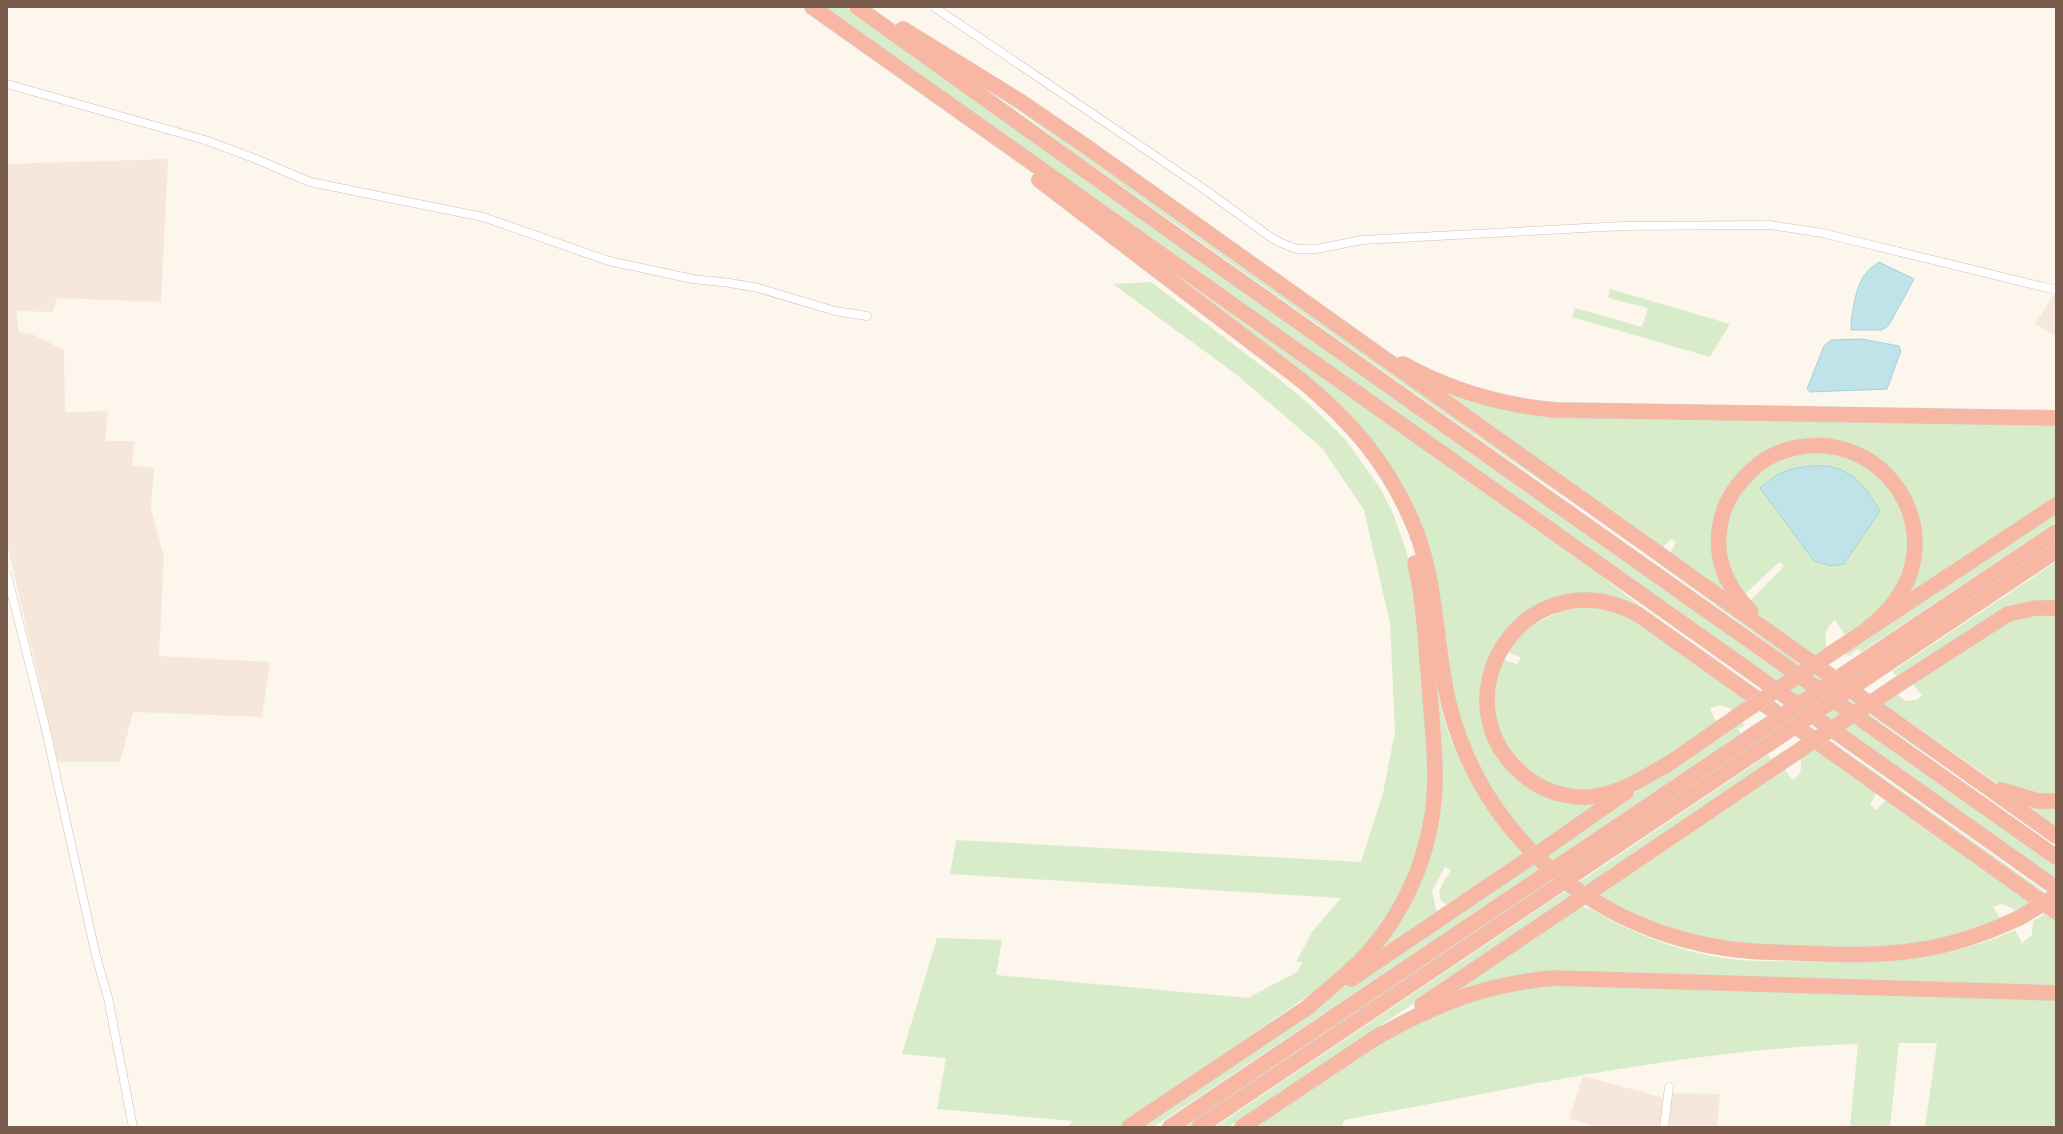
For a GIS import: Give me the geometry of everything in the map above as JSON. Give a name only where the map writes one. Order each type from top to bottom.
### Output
[{"type":"highway","points":[[812,7],[2056,888]]},
{"type":"highway","points":[[858,7],[1178,236],[2056,857]]},
{"type":"highway","points":[[866,7],[1020,101],[2056,836]]},
{"type":"highway","points":[[966,116],[992,145],[1322,397],[1355,429],[1379,460],[1407,511],[1423,553],[1433,599],[1441,665],[1449,706],[1461,742],[1474,772],[1489,798],[1508,824],[1543,863],[1572,887],[1614,914],[1650,930],[1689,942],[1739,951],[1875,954],[1918,950],[1972,938],[2019,918],[2056,896]]},
{"type":"highway","points":[[1355,338],[1412,369],[1454,389],[1493,401],[1533,408],[1588,411],[2056,418]]},
{"type":"highway","points":[[1780,641],[1743,604],[1727,582],[1720,554],[1719,534],[1728,501],[1740,481],[1758,464],[1780,452],[1809,445],[1837,447],[1848,450],[1877,466],[1892,480],[1906,501],[1910,512],[1914,526],[1915,547],[1907,580],[1896,600],[1866,630]]},
{"type":"highway","points":[[1303,1011],[1360,961],[1395,916],[1411,888],[1419,868],[1428,836],[1432,811],[1434,762],[1418,576],[1400,513],[1379,460]]},
{"type":"highway","points":[[1129,1127],[1543,850],[1736,717],[2056,505]]},
{"type":"highway","points":[[1170,1127],[2056,532]]},
{"type":"highway","points":[[1199,1127],[2056,551]]},
{"type":"highway","points":[[1673,761],[1618,791],[1600,796],[1583,797],[1568,795],[1542,788],[1532,782],[1520,773],[1502,751],[1495,739],[1489,718],[1488,697],[1491,673],[1505,642],[1513,632],[1531,617],[1556,604],[1570,601],[1593,600],[1626,608],[1639,615],[2056,912]]},
{"type":"highway","points":[[1242,1127],[1791,756],[2008,614],[2035,608],[2056,608]]},
{"type":"highway","points":[[1964,771],[2007,793],[2038,802],[2056,801]]},
{"type":"highway","points":[[1372,1040],[1427,1010],[1475,992],[1509,983],[1554,978],[2056,993]]},
{"type":"street","points":[[934,7],[1204,188],[1269,236],[1281,243],[1297,249],[1316,249],[1362,240],[1623,226],[1770,225],[1822,234],[2056,290]]},
{"type":"street","points":[[7,84],[205,140],[256,159],[310,182],[482,217],[609,261],[693,279],[758,288],[835,312],[866,316]]},
{"type":"street","points":[[7,575],[45,726],[96,956],[108,998],[133,1127]]},
{"type":"street","points":[[1664,1127],[1668,1087]]},
{"type":"shaded area","points":[[168,159],[161,302],[57,298],[53,312],[16,311],[19,332],[34,335],[64,350],[65,412],[108,411],[105,441],[134,441],[132,465],[154,468],[151,508],[164,557],[159,656],[270,662],[262,717],[133,712],[120,762],[58,762],[7,544],[7,164]]},
{"type":"shaded area","points":[[2053,296],[2056,296],[2056,336],[2035,324]]},
{"type":"shaded area","points":[[1583,1076],[1664,1098],[1661,1127],[1599,1127],[1569,1119]]},
{"type":"shaded area","points":[[1670,1093],[1720,1094],[1717,1127],[1666,1127]]},
{"type":"green space","points":[[822,7],[846,7],[2056,864],[2056,883]]},
{"type":"green space","points":[[975,81],[1002,96],[2056,840],[2056,844],[1788,658],[1617,533],[1474,435]]},
{"type":"green space","points":[[1149,256],[1569,551],[1643,608],[2056,900],[2056,908],[1625,603],[1525,615],[1484,695],[1515,773],[1607,801],[1535,847],[1519,828],[1489,786],[1465,737],[1451,688],[1437,587],[1368,436]]},
{"type":"green space","points":[[1151,282],[1279,379],[1310,405],[1345,439],[1380,488],[1392,511],[1406,550],[1415,585],[1429,756],[1426,819],[1405,889],[1385,923],[1358,956],[1332,979],[1119,1127],[1066,1127],[1074,1121],[937,1109],[946,1058],[902,1054],[937,938],[1002,940],[996,975],[1248,998],[1297,972],[1303,962],[1296,962],[1312,932],[1341,898],[950,874],[956,840],[1361,862],[1383,793],[1395,732],[1390,623],[1364,510],[1322,448],[1237,375],[1113,284]]},
{"type":"green space","points":[[1610,289],[1730,324],[1710,357],[1572,317],[1575,308],[1642,327],[1648,308],[1608,298]]},
{"type":"green space","points":[[1428,385],[1471,400],[2056,423],[2056,499],[1901,602],[1919,527],[1868,454],[1786,445],[1720,506],[1731,598],[1670,554],[1676,542],[1671,539],[1661,549]]},
{"type":"green space","points":[[1823,451],[1856,459],[1892,487],[1904,512],[1909,552],[1898,588],[1873,617],[1845,635],[1835,620],[1827,629],[1825,635],[1827,647],[1815,655],[1771,625],[1751,602],[1752,599],[1784,566],[1779,562],[1744,595],[1733,580],[1725,550],[1728,520],[1732,505],[1748,480],[1766,465],[1798,455]]},
{"type":"green space","points":[[2056,510],[2056,522],[1861,652],[1858,649],[1848,656],[1842,652]]},
{"type":"green space","points":[[2056,540],[2056,545],[1868,671],[1864,668],[1912,636]]},
{"type":"green space","points":[[2056,562],[2056,603],[2045,603],[1889,686],[1885,683],[1896,676],[1893,671]]},
{"type":"green space","points":[[1593,606],[1629,617],[1748,700],[1733,710],[1721,705],[1710,708],[1716,722],[1639,774],[1604,788],[1576,790],[1555,786],[1537,777],[1510,752],[1495,722],[1493,690],[1503,660],[1517,664],[1521,658],[1509,652],[1508,648],[1523,630],[1565,609]]},
{"type":"green space","points":[[2056,614],[2056,796],[2011,791],[1997,783],[1882,703],[1896,693],[1905,701],[1916,700],[1922,696],[1912,682],[1978,636],[2023,616]]},
{"type":"green space","points":[[1432,659],[1444,719],[1458,756],[1487,807],[1523,855],[1448,905],[1443,902],[1439,894],[1440,889],[1451,870],[1445,867],[1432,891],[1437,913],[1367,961],[1426,859]]},
{"type":"green space","points":[[1741,721],[1745,725],[1738,729],[1741,734],[1153,1127],[1135,1127]]},
{"type":"green space","points":[[1762,737],[1765,740],[1189,1127],[1180,1127]]},
{"type":"green space","points":[[1816,747],[1877,792],[1870,805],[1876,810],[1886,800],[2033,901],[2016,910],[2002,904],[1993,907],[2001,920],[1969,933],[1909,945],[1857,948],[1742,945],[1700,939],[1629,915],[1596,893],[1784,768],[1792,780],[1798,776],[1801,764],[1800,757]]},
{"type":"green space","points":[[1783,751],[1788,754],[1228,1127],[1215,1127],[1768,755],[1771,759]]},
{"type":"green space","points":[[2020,804],[2056,805],[2056,830]]},
{"type":"green space","points":[[1579,905],[1588,909],[1589,908],[1624,927],[1643,935],[1700,954],[1740,960],[1819,962],[1869,962],[1919,957],[1967,947],[1991,940],[2015,930],[2022,943],[2032,935],[2033,921],[2048,912],[2056,918],[2056,989],[1587,973],[1440,998]]},
{"type":"green space","points":[[1551,985],[2056,999],[2056,1127],[1925,1127],[1937,1043],[1899,1043],[1890,1127],[1850,1127],[1858,1044],[1793,1047],[1664,1062],[1600,1072],[1344,1120],[1342,1127],[1251,1127],[1356,1057],[1410,1026],[1439,1012],[1488,995]]},
{"type":"water","points":[[1879,262],[1914,279],[1889,325],[1882,330],[1851,330],[1853,308],[1857,291],[1863,277]]},
{"type":"water","points":[[1862,339],[1899,346],[1901,351],[1887,389],[1810,392],[1807,389],[1824,346],[1831,340]]},
{"type":"water","points":[[1809,466],[1828,466],[1840,469],[1847,473],[1860,483],[1880,511],[1844,564],[1832,566],[1814,561],[1760,488],[1783,472]]}]
